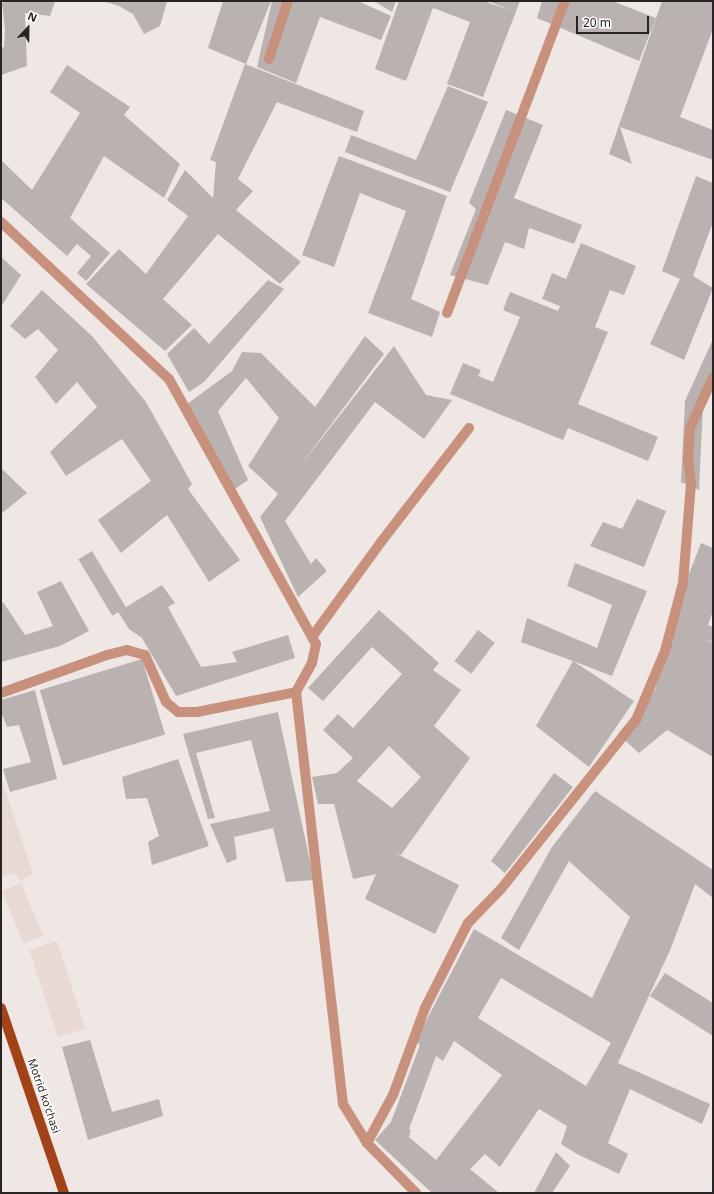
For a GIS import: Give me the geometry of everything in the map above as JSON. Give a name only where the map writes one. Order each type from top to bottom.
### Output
[{"type":"main road","name":"Motrid ko'chasi","points":[[1,1008],[64,1193]]},
{"type":"street","points":[[269,59],[288,1]]},
{"type":"street","points":[[447,313],[565,1]]},
{"type":"street","points":[[1,222],[169,379],[316,644],[312,663],[296,692],[343,1104],[367,1143],[416,1193]]},
{"type":"street","points":[[367,1143],[393,1095],[425,1008],[468,923],[505,883],[636,720],[665,651],[683,583],[690,483],[688,458],[690,428],[713,377]]},
{"type":"street","points":[[312,637],[381,542],[469,428]]},
{"type":"street","points":[[1,693],[106,655],[127,650],[145,655],[166,702],[178,712],[198,712],[296,692]]},
{"type":"shaded area","points":[[1,777],[33,874],[21,881],[15,873],[1,876]]},
{"type":"shaded area","points":[[21,883],[43,935],[24,944],[2,891]]},
{"type":"shaded area","points":[[57,941],[85,1028],[58,1037],[29,950]]},
{"type":"building","points":[[7,1],[55,1],[50,16],[25,13],[27,66],[1,75],[1,48],[4,47],[5,30],[2,3]]},
{"type":"building","points":[[103,1],[167,1],[160,26],[144,34],[133,14],[119,6]]},
{"type":"building","points":[[223,1],[271,1],[246,64],[208,48]]},
{"type":"building","points":[[272,1],[358,1],[391,16],[381,40],[320,17],[296,83],[257,67]]},
{"type":"building","points":[[374,1],[396,1],[392,12]]},
{"type":"building","points":[[399,1],[483,1],[510,10],[488,1],[520,1],[483,97],[447,84],[470,22],[433,8],[406,81],[375,69]]},
{"type":"building","points":[[542,1],[612,1],[656,18],[639,61],[537,18]]},
{"type":"building","points":[[662,1],[713,1],[713,29],[680,117],[713,130],[713,160],[620,127],[632,164],[609,154]]},
{"type":"building","points":[[245,64],[364,111],[357,132],[277,102],[238,179],[253,191],[236,210],[301,262],[280,284],[218,234],[163,299],[192,325],[165,351],[86,284],[119,249],[146,274],[188,216],[167,200],[185,170],[213,198],[216,162],[210,160]]},
{"type":"building","points":[[67,65],[130,107],[124,115],[180,164],[164,198],[104,156],[70,218],[110,253],[86,281],[77,273],[91,256],[77,244],[67,256],[1,198],[1,160],[32,190],[80,113],[50,92]]},
{"type":"building","points":[[448,86],[488,102],[450,192],[345,152],[351,135],[416,160]]},
{"type":"building","points":[[506,110],[543,125],[514,198],[582,225],[574,244],[529,228],[524,249],[505,242],[488,285],[450,275],[476,209],[469,203]]},
{"type":"building","points":[[339,156],[447,196],[411,299],[440,312],[432,337],[368,313],[406,211],[360,193],[334,267],[302,255]]},
{"type":"building","points":[[696,176],[713,183],[713,222],[693,276],[713,288],[684,360],[650,344],[680,279],[662,271]]},
{"type":"building","points":[[581,243],[636,266],[624,295],[610,290],[595,327],[608,332],[578,404],[658,437],[648,461],[568,428],[563,440],[450,394],[463,363],[481,370],[478,376],[493,382],[520,317],[503,310],[510,292],[558,311],[560,306],[542,299],[552,273],[566,279]]},
{"type":"building","points":[[1,257],[21,275],[1,307]]},
{"type":"building","points":[[268,280],[284,289],[204,382],[189,392],[167,354],[194,328],[209,344]]},
{"type":"building","points":[[42,290],[92,336],[146,402],[192,484],[188,489],[240,560],[209,582],[167,515],[121,553],[98,520],[151,481],[122,439],[66,476],[50,452],[97,407],[77,382],[56,404],[35,377],[58,350],[38,329],[25,339],[10,326]]},
{"type":"building","points":[[365,336],[384,354],[297,470],[394,346],[426,395],[452,400],[424,439],[375,402],[285,521],[311,564],[316,558],[327,571],[298,597],[260,517],[278,494],[248,466],[279,418],[246,378],[218,411],[248,480],[232,491],[183,407],[232,371],[242,352],[261,353],[315,407]]},
{"type":"building","points":[[713,339],[713,386],[703,404],[699,490],[681,482],[685,401]]},
{"type":"building","points":[[1,468],[27,493],[1,514]]},
{"type":"building","points":[[637,499],[666,511],[644,567],[590,546],[603,522],[622,529]]},
{"type":"building","points":[[701,543],[713,548],[713,611],[708,625],[713,627],[713,642],[704,639],[713,643],[713,757],[667,730],[639,753],[618,734],[655,690],[669,625]]},
{"type":"building","points":[[92,551],[126,608],[112,616],[78,559]]},
{"type":"building","points":[[575,563],[647,591],[612,676],[521,642],[527,618],[597,648],[612,605],[567,586]]},
{"type":"building","points":[[61,581],[89,631],[60,646],[1,662],[1,604],[3,602],[25,635],[53,626],[37,592]]},
{"type":"building","points":[[162,585],[175,603],[168,607],[201,667],[237,662],[232,652],[288,635],[295,658],[176,696],[142,638],[129,629],[118,612]]},
{"type":"building","points":[[379,610],[439,663],[433,670],[461,690],[434,726],[470,758],[401,855],[395,853],[459,885],[435,934],[365,899],[376,874],[353,879],[334,804],[318,804],[312,777],[337,773],[353,758],[323,730],[338,714],[353,728],[402,674],[372,647],[323,701],[308,688]],"holes":[[[389,746],[421,777],[392,808],[357,781]]]},
{"type":"building","points":[[478,630],[495,643],[471,674],[455,661]]},
{"type":"building","points":[[142,659],[165,735],[63,766],[40,690]]},
{"type":"building","points":[[573,661],[634,701],[589,767],[536,726]]},
{"type":"building","points":[[35,690],[57,779],[10,792],[3,769],[31,762],[19,725],[7,727],[1,712],[1,700]]},
{"type":"building","points":[[278,712],[314,880],[286,882],[273,828],[234,837],[237,859],[227,863],[210,824],[270,811],[251,740],[196,753],[215,818],[208,819],[183,734]]},
{"type":"building","points":[[178,759],[209,846],[152,865],[148,842],[159,836],[147,798],[126,799],[122,777]]},
{"type":"building","points":[[554,773],[573,787],[505,873],[491,861]]},
{"type":"building","points":[[595,791],[713,870],[713,898],[695,884],[671,948],[618,1063],[710,1104],[702,1124],[630,1089],[608,1143],[628,1154],[619,1174],[577,1154],[561,1144],[567,1126],[539,1109],[500,1167],[485,1154],[470,1169],[499,1193],[432,1193],[375,1140],[391,1122],[420,1045],[415,1042],[474,929],[592,998],[630,917],[569,861],[519,950],[501,938],[552,847]],"holes":[[[501,978],[611,1043],[586,1086],[478,1018]],[[454,1041],[502,1075],[436,1160],[409,1137],[411,1130],[409,1129],[436,1056],[443,1061]]]},
{"type":"building","points":[[665,973],[713,1003],[713,1036],[650,996]]},
{"type":"building","points":[[90,1040],[112,1112],[159,1099],[163,1116],[88,1140],[62,1047]]},
{"type":"building","points":[[556,1152],[570,1166],[552,1193],[534,1193]]}]
